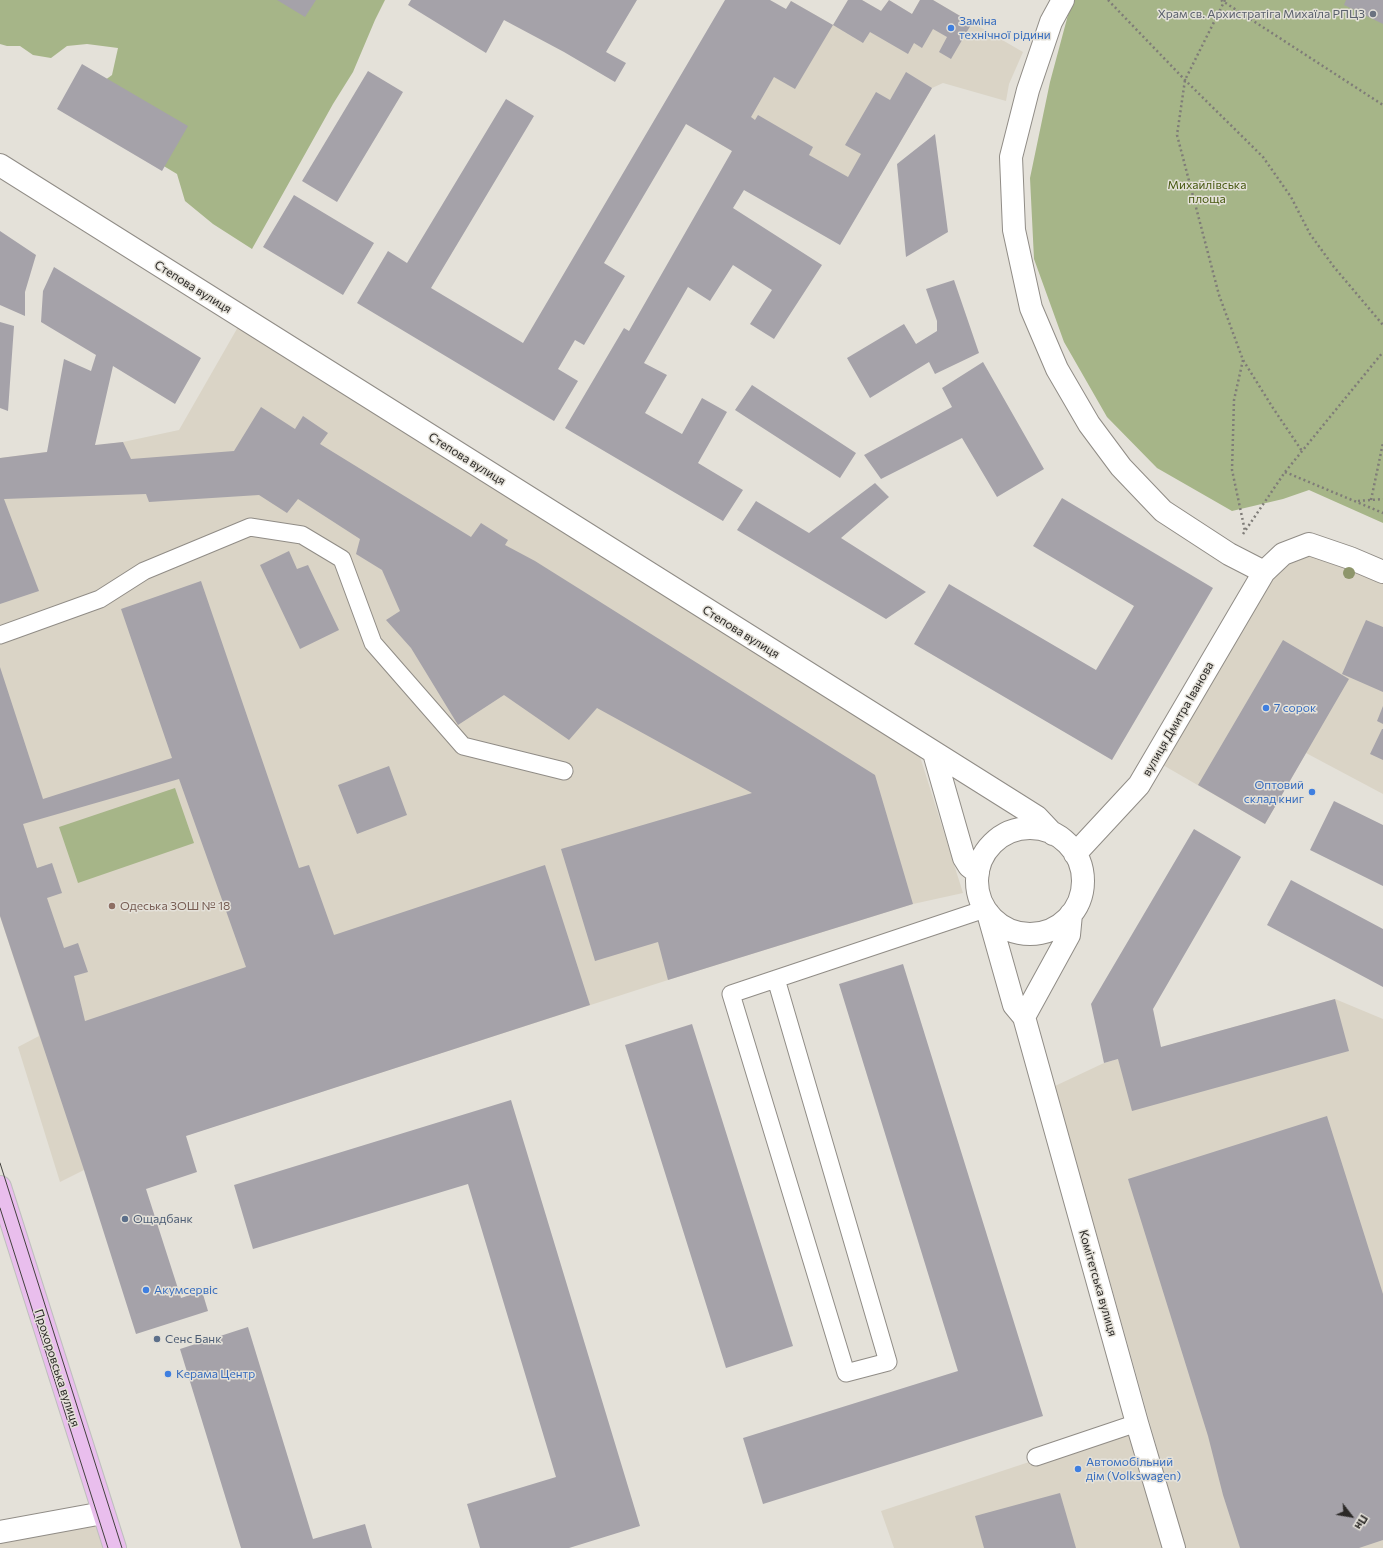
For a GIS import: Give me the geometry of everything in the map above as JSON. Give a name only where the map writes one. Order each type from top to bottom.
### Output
[{"type":"main road","name":"Прохоровська вулиця","points":[[0,1187],[115,1548]]},
{"type":"street","points":[[1063,0],[1051,22],[1028,90],[1010,157],[1014,230],[1031,308],[1057,369],[1088,424],[1121,467],[1163,511],[1229,554],[1264,572]]},
{"type":"street","name":"Степова вулиця","points":[[0,165],[1037,817],[1053,834]]},
{"type":"street","name":"вулиця Дмитра Іванова","points":[[1075,854],[1139,785],[1264,572],[1283,554],[1309,544],[1350,558],[1383,572]]},
{"type":"street","points":[[934,753],[964,858],[969,866],[978,873]]},
{"type":"street","points":[[1024,829],[1039,829],[1053,834],[1066,842],[1075,854],[1081,868],[1083,883],[1080,898],[1071,914],[1063,922],[1051,930],[1036,934],[1021,934],[1006,929],[994,921],[979,895],[977,880],[980,866],[986,852],[996,841],[1009,833],[1024,829]]},
{"type":"street","name":"Комітетська вулиця","points":[[987,911],[1014,1004],[1024,1017],[1137,1423],[1174,1548]]},
{"type":"street","points":[[1024,1017],[1069,935],[1071,914]]},
{"type":"street","points":[[0,1532],[103,1513]]},
{"type":"lane","points":[[0,635],[100,599],[144,571],[250,527],[302,535],[342,559],[373,643],[463,746],[564,771]]},
{"type":"lane","points":[[776,979],[888,1362],[846,1373],[731,994],[776,979],[987,911]]},
{"type":"lane","points":[[1036,1457],[1137,1423]]},
{"type":"path","points":[[1108,0],[1184,80],[1263,157],[1291,197],[1310,234],[1334,267],[1383,325]]},
{"type":"path","points":[[1302,451],[1273,408],[1244,360],[1219,295],[1177,135],[1184,80],[1223,1],[1383,105]]},
{"type":"path","points":[[1229,554],[1285,472],[1383,352]]},
{"type":"path","points":[[1244,360],[1234,400],[1232,470],[1244,531]]},
{"type":"path","points":[[1370,500],[1383,443]]},
{"type":"path","points":[[1285,472],[1383,513]]},
{"type":"path","points":[[1357,501],[1383,499]]},
{"type":"shaded area","points":[[848,0],[862,0],[881,11],[889,0],[912,14],[920,0],[933,0],[1023,52],[1009,84],[1006,101],[943,83],[932,88],[853,222],[710,138],[791,1],[833,25]]},
{"type":"shaded area","points":[[242,320],[917,747],[963,893],[913,904],[668,980],[129,1154],[84,1170],[60,1182],[18,1047],[39,1036],[0,916],[0,458],[123,442],[179,430]]},
{"type":"shaded area","points":[[1309,546],[1383,575],[1383,794],[1306,753],[1265,824],[1156,761],[1265,573]]},
{"type":"shaded area","points":[[1335,999],[1383,1019],[1383,1548],[1185,1548],[1055,1086],[1104,1063]]},
{"type":"shaded area","name":"Автомобільний дім (Volkswagen)","points":[[1135,1427],[1171,1548],[894,1548],[881,1511]]},
{"type":"shaded area","points":[[96,1518],[106,1548],[0,1548],[0,1535]]},
{"type":"green space","points":[[0,0],[385,0],[353,72],[333,104],[252,249],[213,224],[185,201],[177,174],[152,159],[74,103],[112,75],[118,48],[87,44],[67,46],[51,58],[33,55],[20,46],[7,46],[0,44]]},
{"type":"green space","name":"Михайлівська площа","points":[[1072,0],[1383,0],[1383,523],[1309,490],[1283,499],[1232,511],[1157,468],[1107,417],[1064,342],[1034,259],[1030,178],[1050,82]]},
{"type":"green space","points":[[175,788],[194,843],[78,883],[59,827]]},
{"type":"building","points":[[277,0],[316,0],[305,17]]},
{"type":"building","points":[[411,0],[637,0],[606,52],[626,63],[615,82],[564,52],[504,20],[486,53],[408,5]]},
{"type":"building","points":[[725,0],[770,0],[786,9],[791,1],[833,25],[795,89],[774,77],[751,117],[755,120],[758,115],[813,147],[809,155],[848,177],[861,154],[845,145],[876,92],[890,100],[906,72],[932,88],[840,245],[744,190],[733,208],[822,265],[774,339],[750,324],[772,290],[733,265],[710,301],[688,287],[644,363],[667,375],[645,413],[682,434],[702,398],[727,412],[698,463],[743,490],[723,521],[565,428],[624,328],[629,331],[732,151],[686,124],[604,263],[625,276],[584,345],[575,340],[558,369],[578,381],[554,421],[357,303],[388,251],[407,263],[506,99],[534,116],[431,288],[523,343]]},
{"type":"building","points":[[848,0],[862,0],[881,11],[889,0],[912,14],[920,0],[933,0],[972,23],[951,59],[939,52],[947,37],[933,29],[922,48],[914,43],[908,54],[870,32],[863,43],[833,25]]},
{"type":"building","name":"Храм св. Архистратіга Михаїла РПЦЗ","points":[[1346,0],[1383,0],[1383,24],[1344,5]]},
{"type":"building","points":[[82,64],[188,126],[162,171],[57,109]]},
{"type":"building","points":[[368,71],[403,92],[337,202],[302,181]]},
{"type":"building","points":[[935,134],[948,232],[906,257],[897,164]]},
{"type":"building","points":[[294,195],[374,243],[343,295],[263,247]]},
{"type":"building","points":[[0,231],[36,255],[25,292],[25,316],[0,305]]},
{"type":"building","points":[[54,267],[201,358],[175,404],[113,366],[95,445],[123,442],[131,459],[234,451],[261,407],[295,429],[303,416],[328,433],[320,444],[471,537],[481,523],[508,540],[505,545],[535,561],[875,775],[913,904],[668,980],[658,942],[595,961],[561,849],[752,793],[597,708],[569,740],[504,695],[458,725],[411,648],[386,620],[400,611],[382,570],[356,554],[360,539],[298,499],[287,513],[259,495],[149,502],[146,494],[4,499],[39,591],[0,604],[0,458],[47,452],[64,359],[91,371],[96,355],[41,322],[43,291]]},
{"type":"building","points":[[954,280],[979,353],[935,374],[929,362],[870,398],[847,358],[904,324],[916,344],[937,331],[937,321],[926,289]]},
{"type":"building","points":[[0,322],[14,326],[8,411],[0,408]]},
{"type":"building","points":[[983,362],[1044,469],[997,497],[962,438],[881,479],[864,455],[952,407],[942,388]]},
{"type":"building","points":[[752,385],[856,453],[840,478],[735,410]]},
{"type":"building","points":[[875,483],[889,497],[841,538],[926,592],[886,619],[737,530],[756,501],[809,533]]},
{"type":"building","points":[[1062,498],[1213,588],[1112,760],[914,644],[949,584],[1096,670],[1134,606],[1033,546]]},
{"type":"building","points":[[289,551],[297,569],[308,565],[339,630],[300,649],[260,565]]},
{"type":"building","points":[[201,581],[299,868],[309,865],[334,935],[545,865],[590,1005],[186,1136],[197,1172],[146,1189],[181,1298],[202,1291],[208,1311],[136,1334],[84,1170],[0,916],[0,667],[43,799],[172,758],[121,609]],"holes":[[[179,779],[246,967],[85,1021],[74,976],[88,972],[78,943],[64,948],[47,898],[62,893],[52,863],[37,868],[23,824]]]},
{"type":"building","points":[[1366,620],[1383,627],[1383,692],[1342,674]]},
{"type":"building","points":[[1283,640],[1349,679],[1265,824],[1198,785]]},
{"type":"building","points":[[1383,706],[1383,724],[1377,721]]},
{"type":"building","points":[[1383,729],[1383,760],[1370,754]]},
{"type":"building","points":[[389,766],[407,815],[357,834],[338,785]]},
{"type":"building","points":[[1334,801],[1383,825],[1383,886],[1310,850]]},
{"type":"building","points":[[1194,829],[1241,857],[1153,1009],[1161,1047],[1335,999],[1349,1051],[1132,1111],[1118,1059],[1104,1063],[1091,1004]]},
{"type":"building","points":[[1291,880],[1383,929],[1383,987],[1267,925]]},
{"type":"building","points":[[903,964],[1043,1416],[763,1504],[743,1438],[958,1371],[839,984]]},
{"type":"building","points":[[692,1024],[793,1346],[726,1368],[625,1045]]},
{"type":"building","points":[[511,1100],[640,1526],[569,1548],[480,1548],[467,1504],[556,1477],[468,1184],[253,1249],[234,1185]]},
{"type":"building","points":[[1327,1116],[1383,1294],[1383,1540],[1359,1548],[1240,1548],[1223,1495],[1208,1436],[1128,1179]]},
{"type":"building","points":[[248,1327],[313,1539],[365,1524],[372,1548],[241,1548],[180,1349]]},
{"type":"building","points":[[1060,1493],[1076,1548],[984,1548],[975,1516]]},
{"type":"tram line","points":[[0,1163],[122,1548]]},
{"type":"tram line","points":[[0,1208],[108,1548]]},
{"type":"place","name":"Храм св. Архистратіга Михаїла РПЦЗ","points":[[1373,14]]},
{"type":"place","name":"Заміна технічної рідини","points":[[951,28]]},
{"type":"place","name":"7 сорок","points":[[1266,708]]},
{"type":"place","name":"Оптовий склад книг","points":[[1312,792]]},
{"type":"place","name":"Одеська ЗОШ № 18","points":[[112,906]]},
{"type":"place","name":"Ощадбанк","points":[[125,1219]]},
{"type":"place","name":"Акумсервіс","points":[[146,1290]]},
{"type":"place","name":"Сенс Банк","points":[[157,1339]]},
{"type":"place","name":"Керама Центр","points":[[168,1374]]},
{"type":"place","name":"Автомобільний дім (Volkswagen)","points":[[1078,1469]]}]
